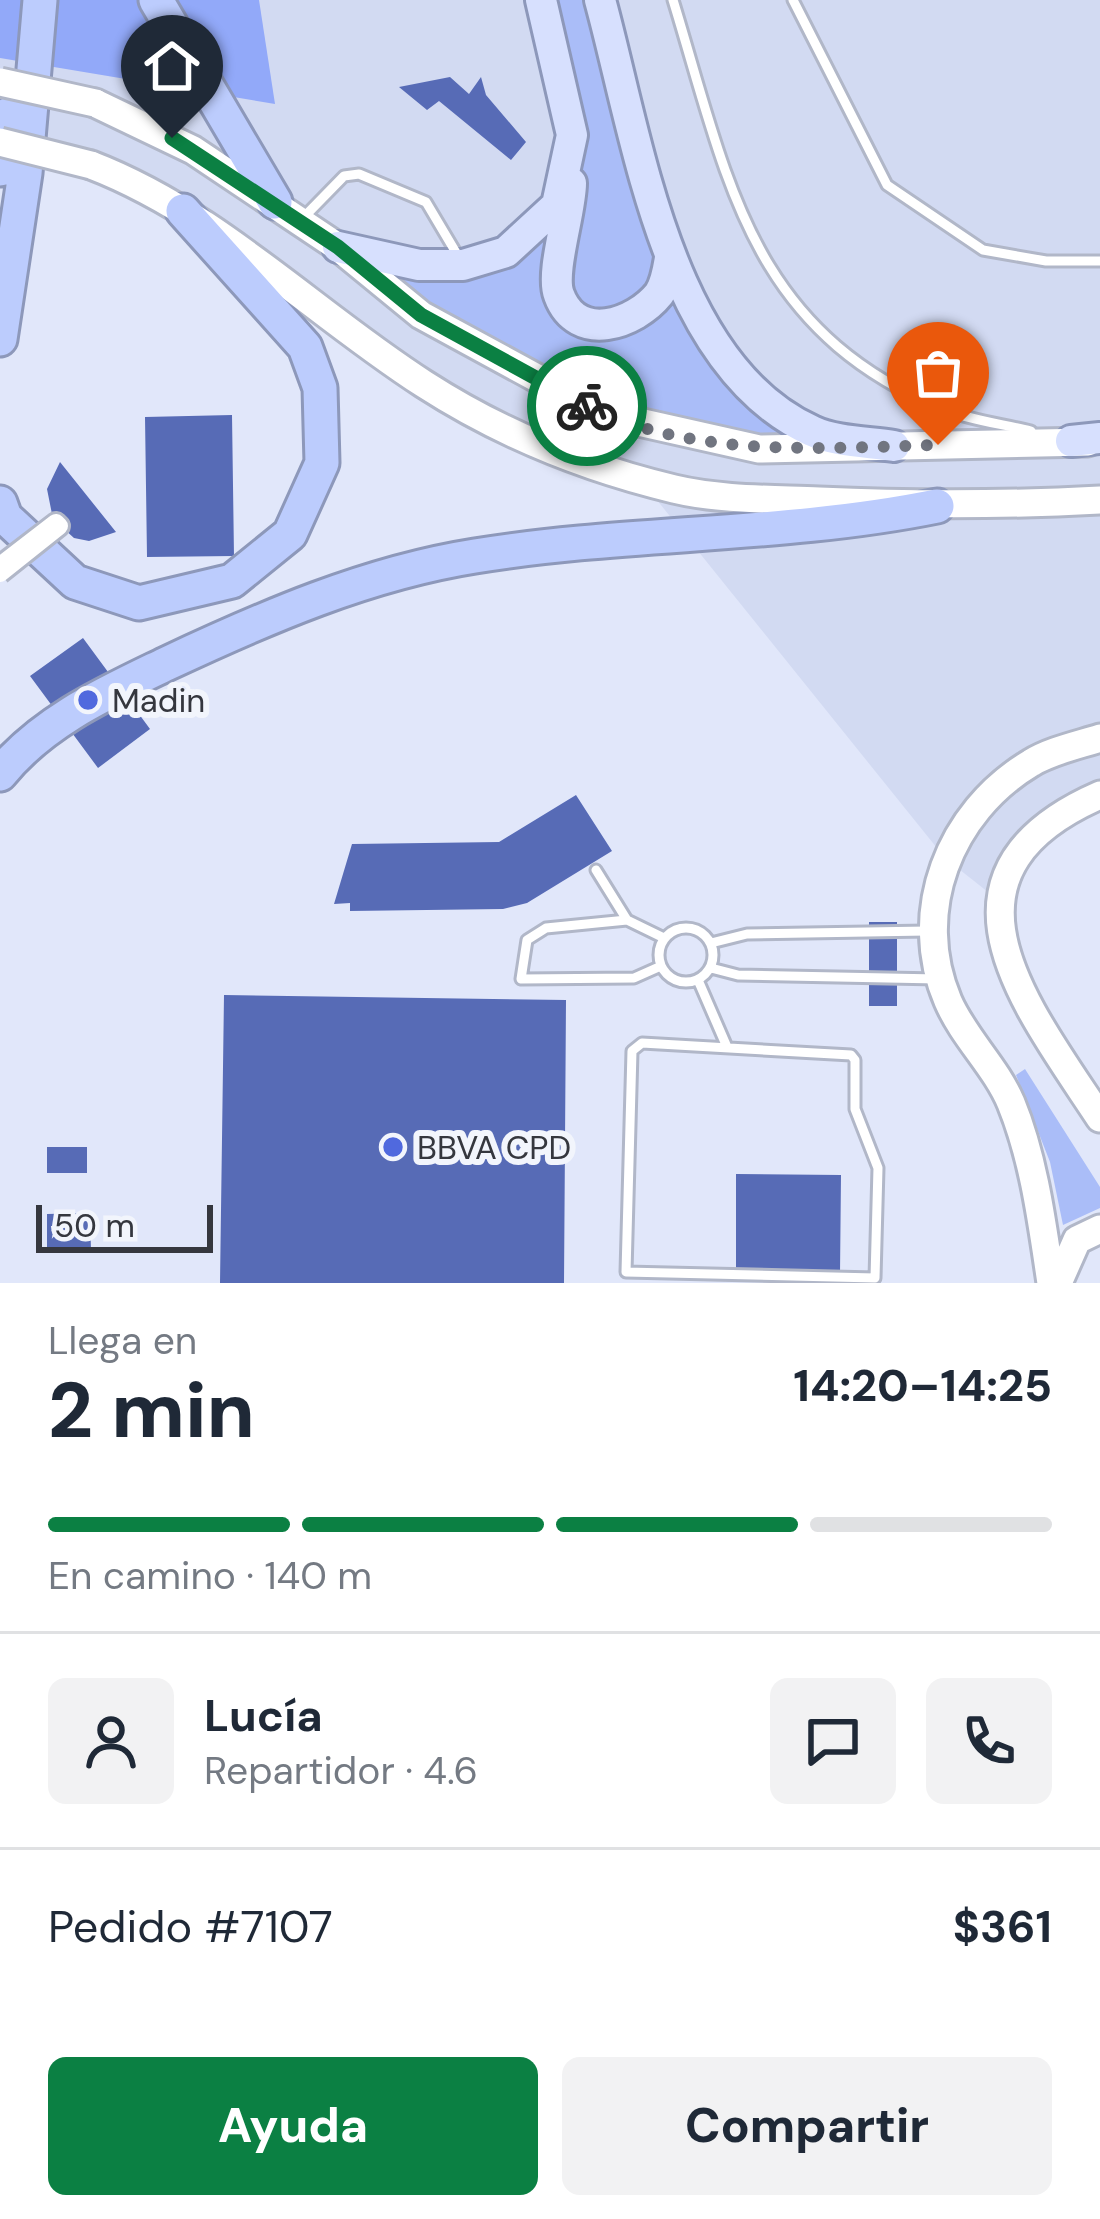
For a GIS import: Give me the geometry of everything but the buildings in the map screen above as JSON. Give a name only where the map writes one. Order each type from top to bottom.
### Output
[{"type":"highway","points":[[0,169],[26,0]]},
{"type":"highway","points":[[0,339],[25,173],[40,0]]},
{"type":"highway","points":[[156,0],[288,212]]},
{"type":"highway","points":[[0,502],[5,517],[75,582],[140,603],[232,581],[290,534],[322,463],[320,388],[304,347],[182,211]]},
{"type":"highway","points":[[0,774],[88,700],[338,590],[471,556],[619,538],[847,524],[937,506]]},
{"type":"main road","points":[[541,0],[572,134],[571,208],[557,272],[558,294],[572,314],[585,322],[615,325],[636,316],[663,290],[670,258]]},
{"type":"main road","points":[[600,0],[670,258],[734,376],[815,433],[894,446]]},
{"type":"main road","points":[[0,82],[95,103],[193,149],[338,247],[421,315],[603,414],[759,449],[1090,441]]},
{"type":"main road","points":[[338,247],[419,265],[464,265],[506,252],[557,205],[572,134]]},
{"type":"main road","points":[[0,142],[91,165],[182,211],[426,385],[526,440],[589,465],[678,490],[937,506],[1100,500]]},
{"type":"main road","points":[[995,506],[1100,515]]},
{"type":"main road","points":[[1054,1283],[1010,1101],[950,1006],[939,979],[932,931],[944,858],[975,807],[1032,761],[1100,738]]},
{"type":"main road","points":[[1100,795],[1035,832],[1013,856],[998,900],[1012,980],[1100,1118]]},
{"type":"main road","points":[[1043,1233],[1088,1235]]},
{"type":"main road","points":[[1054,1283],[1088,1235]]},
{"type":"lane","points":[[673,0],[745,226],[780,290],[846,357],[944,410],[1090,441]]},
{"type":"lane","points":[[794,0],[887,185],[983,250],[1046,261],[1100,261]]},
{"type":"lane","points":[[288,212],[344,176],[359,174],[425,202],[464,265]]},
{"type":"lane","points":[[596,870],[627,920]]},
{"type":"lane","points":[[661,966],[634,978],[521,979],[527,940],[546,928],[627,920],[664,938],[689,927],[711,943]]},
{"type":"lane","points":[[711,943],[747,934],[932,931]]},
{"type":"lane","points":[[661,966],[664,938]]},
{"type":"lane","points":[[661,966],[680,982],[698,980],[710,968],[711,943]]},
{"type":"lane","points":[[710,968],[738,975],[939,979]]},
{"type":"lane","points":[[698,980],[727,1047]]},
{"type":"lane","points":[[642,1043],[727,1047],[850,1055],[855,1060],[855,1109],[878,1168],[874,1278],[626,1273],[632,1051],[642,1043]]},
{"type":"shaded area","points":[[0,0],[1100,0],[1100,795],[1067,810],[998,900],[945,858],[640,479],[526,439],[183,211],[0,142]]},
{"type":"shaded area","points":[[0,0],[259,0],[275,104],[0,58]]},
{"type":"shaded area","points":[[541,0],[600,0],[705,326],[815,433],[759,449],[542,384],[338,247],[464,266],[557,205],[572,134]]},
{"type":"shaded area","points":[[1025,1069],[1100,1187],[1100,1208],[1063,1225],[1050,1162],[1016,1075]]},
{"type":"way so far","points":[[587,406],[686,437],[759,449],[938,445]]},
{"type":"place","name":"Madin","points":[[88,700]]},
{"type":"place","name":"BBVA CPD","points":[[393,1147]]},
{"type":"route","points":[[172,138],[275,202],[421,315],[587,406]]}]
